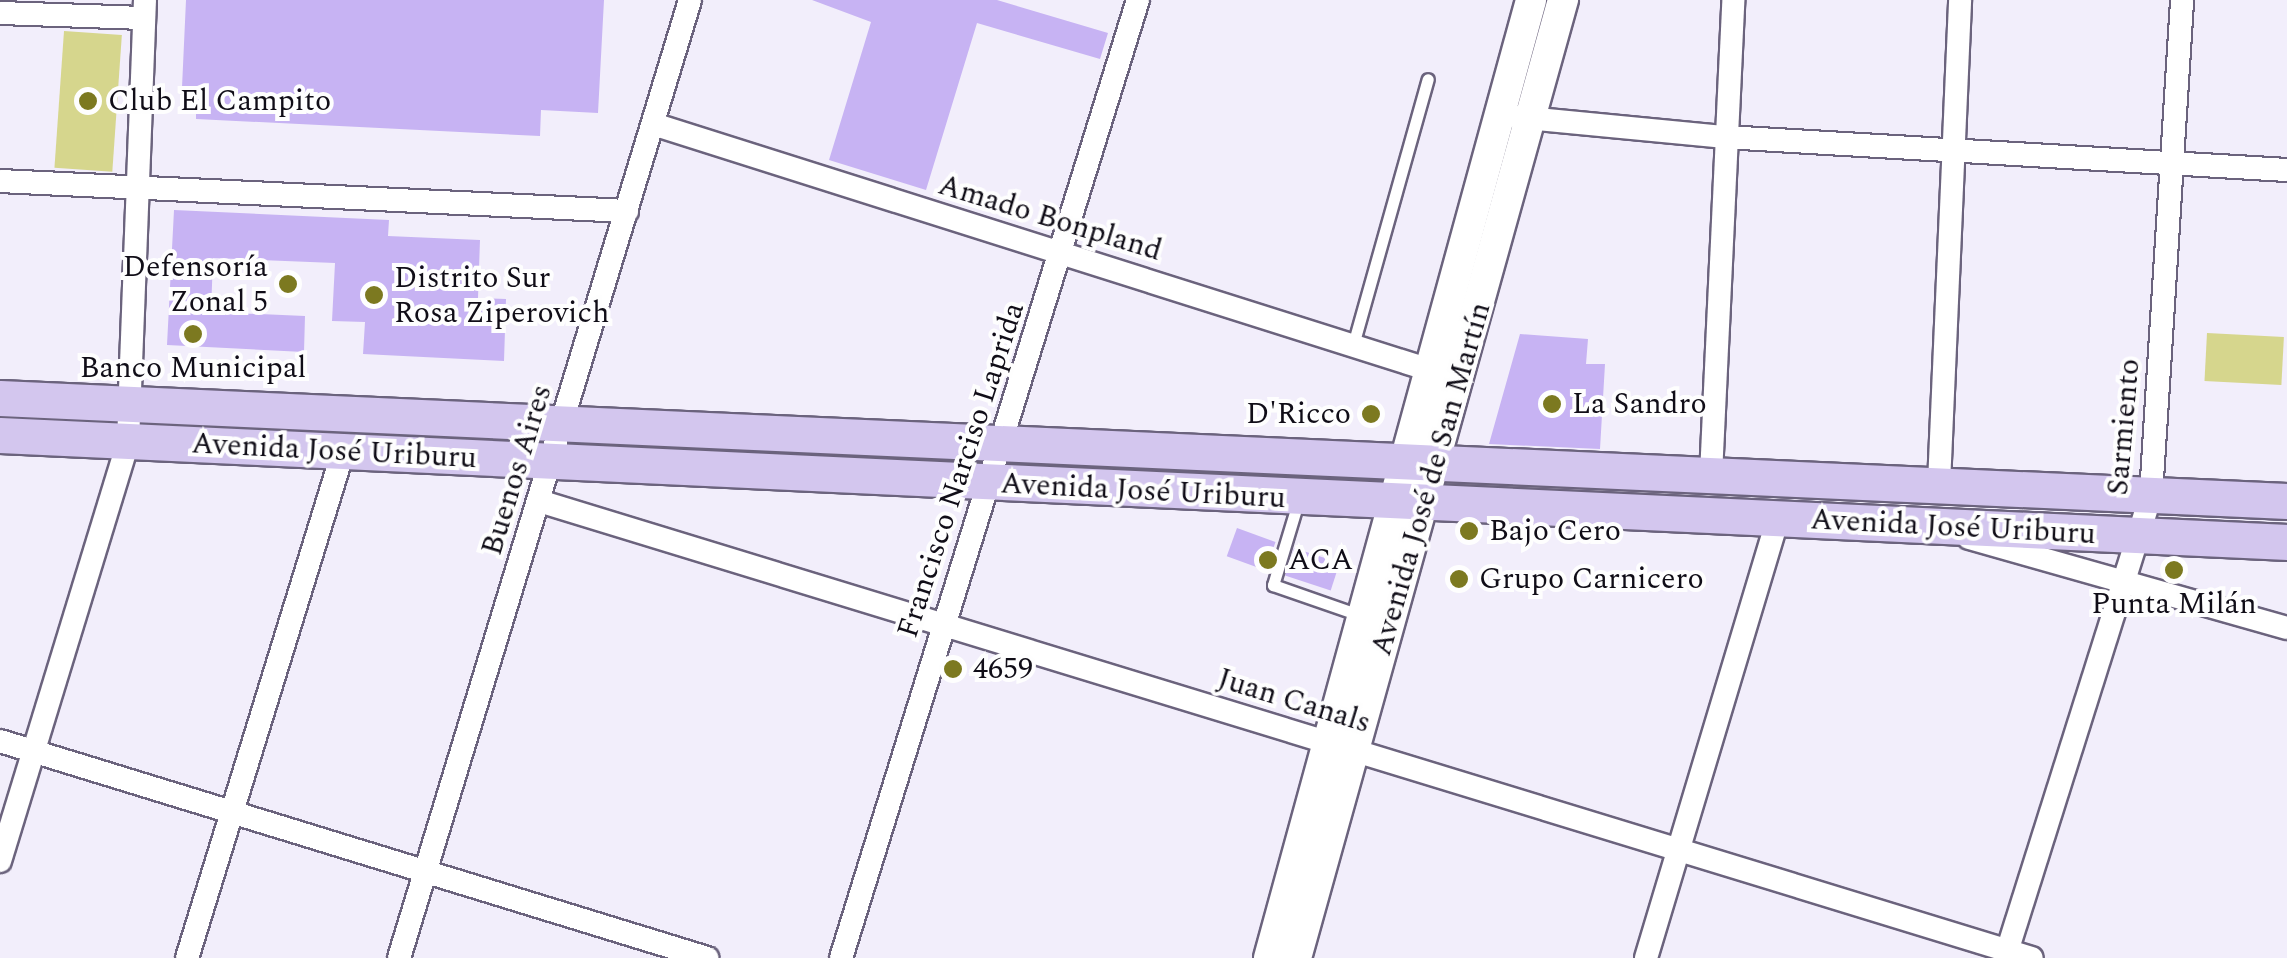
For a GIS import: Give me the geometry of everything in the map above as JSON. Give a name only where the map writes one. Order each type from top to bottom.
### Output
[{"type":"main road","name":"Avenida José de San Martín","points":[[1269,958],[1342,746],[1420,464],[1531,118],[1563,0]]},
{"type":"main road","name":"Avenida José de San Martín","points":[[1420,464],[1430,370],[1529,1]]},
{"type":"main road","name":"Avenida José Uriburu","points":[[0,398],[2287,502]]},
{"type":"main road","name":"Avenida José Uriburu","points":[[0,436],[2287,542]]},
{"type":"main road","name":"Avenida José de San Martín","points":[[1296,958],[1342,746],[1363,616],[1409,504]]},
{"type":"street","name":"Buenos Aires","points":[[399,958],[690,0]]},
{"type":"street","name":"Francisco Narciso Laprida","points":[[841,958],[1138,0]]},
{"type":"street","points":[[1710,475],[1733,0]]},
{"type":"street","points":[[1939,484],[1960,0]]},
{"type":"street","name":"Sarmiento","points":[[2006,954],[2121,580],[2151,495],[2182,0]]},
{"type":"street","points":[[0,13],[145,9],[128,442],[0,860]]},
{"type":"street","points":[[1500,116],[1725,137],[2287,170]]},
{"type":"street","name":"Amado Bonpland","points":[[653,124],[1430,370]]},
{"type":"street","points":[[0,182],[627,210]]},
{"type":"street","points":[[187,958],[343,452]]},
{"type":"street","name":"Juan Canals","points":[[539,501],[2006,954],[2032,958]]},
{"type":"street","points":[[1646,958],[1778,520]]},
{"type":"street","points":[[1927,526],[2287,628]]},
{"type":"street","points":[[0,741],[707,958]]},
{"type":"lane","points":[[1353,345],[1428,79]]},
{"type":"lane","points":[[1299,498],[1273,585],[1363,616]]},
{"type":"shaded area","name":"Club El Campito","points":[[64,31],[122,35],[112,172],[54,168]]},
{"type":"shaded area","points":[[2207,333],[2284,337],[2281,385],[2204,381]]},
{"type":"shaded area","points":[[145,420],[520,436],[520,445],[145,427]]},
{"type":"shaded area","points":[[587,437],[972,457],[971,466],[581,450]]},
{"type":"shaded area","points":[[1016,457],[1369,475],[1373,480],[1371,487],[1012,471]]},
{"type":"building","points":[[186,0],[604,0],[598,113],[541,110],[540,136],[196,119],[196,110],[181,109]]},
{"type":"building","points":[[812,0],[997,0],[1108,33],[1100,59],[977,23],[926,190],[829,160],[871,22]]},
{"type":"building","name":"Distrito Sur Rosa Ziperovich","points":[[174,210],[389,220],[388,236],[480,240],[478,298],[506,299],[504,361],[363,354],[365,322],[332,321],[335,263],[213,258],[211,312],[305,316],[304,352],[167,345]]},
{"type":"building","name":"La Sandro","points":[[1520,334],[1588,339],[1586,364],[1605,364],[1600,449],[1489,444]]},
{"type":"building","points":[[1237,528],[1276,542],[1265,570],[1227,556]]},
{"type":"building","points":[[1294,548],[1340,563],[1331,590],[1285,576]]},
{"type":"place","name":"Club El Campito","points":[[88,101]]},
{"type":"place","name":"Defensoría Zonal 5","points":[[288,284]]},
{"type":"place","name":"Distrito Sur Rosa Ziperovich","points":[[374,295]]},
{"type":"place","name":"Banco Municipal","points":[[193,334]]},
{"type":"place","name":"La Sandro","points":[[1552,404]]},
{"type":"place","name":"D'Ricco","points":[[1371,414]]},
{"type":"place","name":"Bajo Cero","points":[[1469,531]]},
{"type":"place","name":"ACA","points":[[1268,560]]},
{"type":"place","name":"Punta Milán","points":[[2174,570]]},
{"type":"place","name":"Grupo Carnicero","points":[[1459,579]]},
{"type":"place","name":"4659","points":[[953,669]]}]
